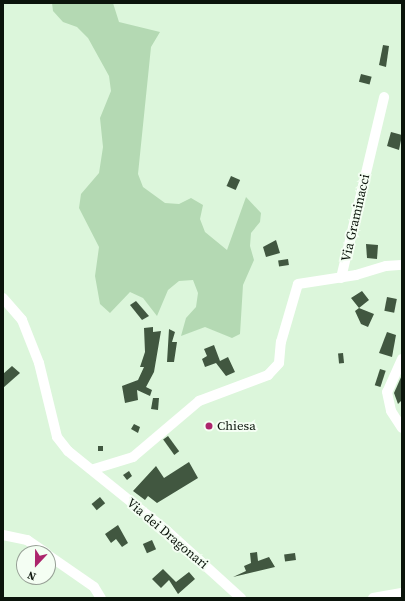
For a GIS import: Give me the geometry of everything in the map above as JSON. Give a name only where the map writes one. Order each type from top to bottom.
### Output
[{"type":"street","name":"Via Graminacci","points":[[384,98],[341,278],[386,266],[402,265]]},
{"type":"street","points":[[94,469],[133,457],[199,401],[268,375],[279,363],[281,342],[298,284],[341,278]]},
{"type":"street","name":"Via dei Dragonari","points":[[3,298],[22,320],[36,356],[57,437],[68,451],[94,469],[115,492],[167,531],[241,598]]},
{"type":"street","points":[[400,364],[387,392],[391,411],[402,428]]},
{"type":"street","points":[[3,535],[27,540],[34,545]]},
{"type":"street","points":[[56,560],[94,587],[101,598]]},
{"type":"street","points":[[373,598],[402,593]]},
{"type":"green space","points":[[52,3],[113,3],[119,22],[160,32],[151,47],[138,174],[143,187],[165,203],[179,204],[191,198],[203,205],[200,219],[205,232],[227,250],[246,197],[261,213],[260,222],[251,233],[250,246],[254,260],[243,285],[240,334],[232,338],[205,327],[181,336],[186,318],[196,307],[198,293],[193,280],[179,281],[168,290],[157,316],[143,298],[130,292],[110,313],[100,304],[95,276],[99,247],[79,208],[81,194],[99,173],[103,147],[100,118],[111,91],[109,76],[88,38],[77,27],[63,22],[53,11]]},
{"type":"building","points":[[383,45],[389,46],[386,67],[379,65]]},
{"type":"building","points":[[361,74],[372,77],[370,85],[359,82]]},
{"type":"building","points":[[391,132],[402,135],[399,150],[387,146]]},
{"type":"building","points":[[231,176],[240,180],[236,190],[227,186]]},
{"type":"building","points":[[276,240],[280,253],[266,257],[263,247]]},
{"type":"building","points":[[366,244],[378,245],[377,259],[367,258]]},
{"type":"building","points":[[288,259],[289,265],[279,266],[278,261]]},
{"type":"building","points":[[362,291],[369,300],[359,308],[351,298]]},
{"type":"building","points":[[387,297],[397,299],[394,313],[384,311]]},
{"type":"building","points":[[136,301],[149,316],[142,320],[130,305]]},
{"type":"building","points":[[359,308],[374,314],[368,327],[361,324],[355,311]]},
{"type":"building","points":[[153,327],[153,332],[161,331],[154,372],[146,387],[152,390],[150,396],[137,390],[138,400],[125,403],[122,386],[138,380],[144,367],[140,367],[145,352],[144,328]]},
{"type":"building","points":[[169,329],[175,332],[172,342],[177,342],[174,362],[167,362]]},
{"type":"building","points":[[387,332],[396,335],[392,357],[379,353]]},
{"type":"building","points":[[214,345],[220,361],[228,357],[235,372],[226,376],[216,363],[205,367],[202,359],[207,356],[204,349]]},
{"type":"building","points":[[343,353],[344,363],[339,363],[338,354]]},
{"type":"building","points":[[12,366],[20,373],[3,388],[3,374]]},
{"type":"building","points":[[380,369],[386,371],[380,387],[375,385]]},
{"type":"building","points":[[402,375],[402,400],[398,404],[394,393]]},
{"type":"building","points":[[153,398],[159,398],[158,410],[151,409]]},
{"type":"building","points":[[134,424],[140,427],[138,433],[131,429]]},
{"type":"building","points":[[168,436],[179,451],[174,455],[163,440]]},
{"type":"building","points":[[98,446],[103,446],[103,451],[98,451]]},
{"type":"building","points":[[189,462],[198,478],[157,503],[148,496],[145,500],[133,491],[156,466],[164,478]]},
{"type":"building","points":[[129,471],[132,476],[127,480],[123,475]]},
{"type":"building","points":[[100,497],[105,503],[97,510],[92,504]]},
{"type":"building","points":[[118,525],[128,543],[122,547],[116,539],[111,543],[105,534]]},
{"type":"building","points":[[152,540],[156,549],[147,553],[143,544]]},
{"type":"building","points":[[257,552],[258,561],[269,557],[275,567],[233,577],[246,571],[244,566],[251,563],[250,553]]},
{"type":"building","points":[[295,553],[296,560],[285,561],[284,555]]},
{"type":"building","points":[[163,569],[176,582],[189,572],[195,579],[178,594],[169,580],[161,588],[152,579]]},
{"type":"place","name":"Chiesa","points":[[209,426]]}]
